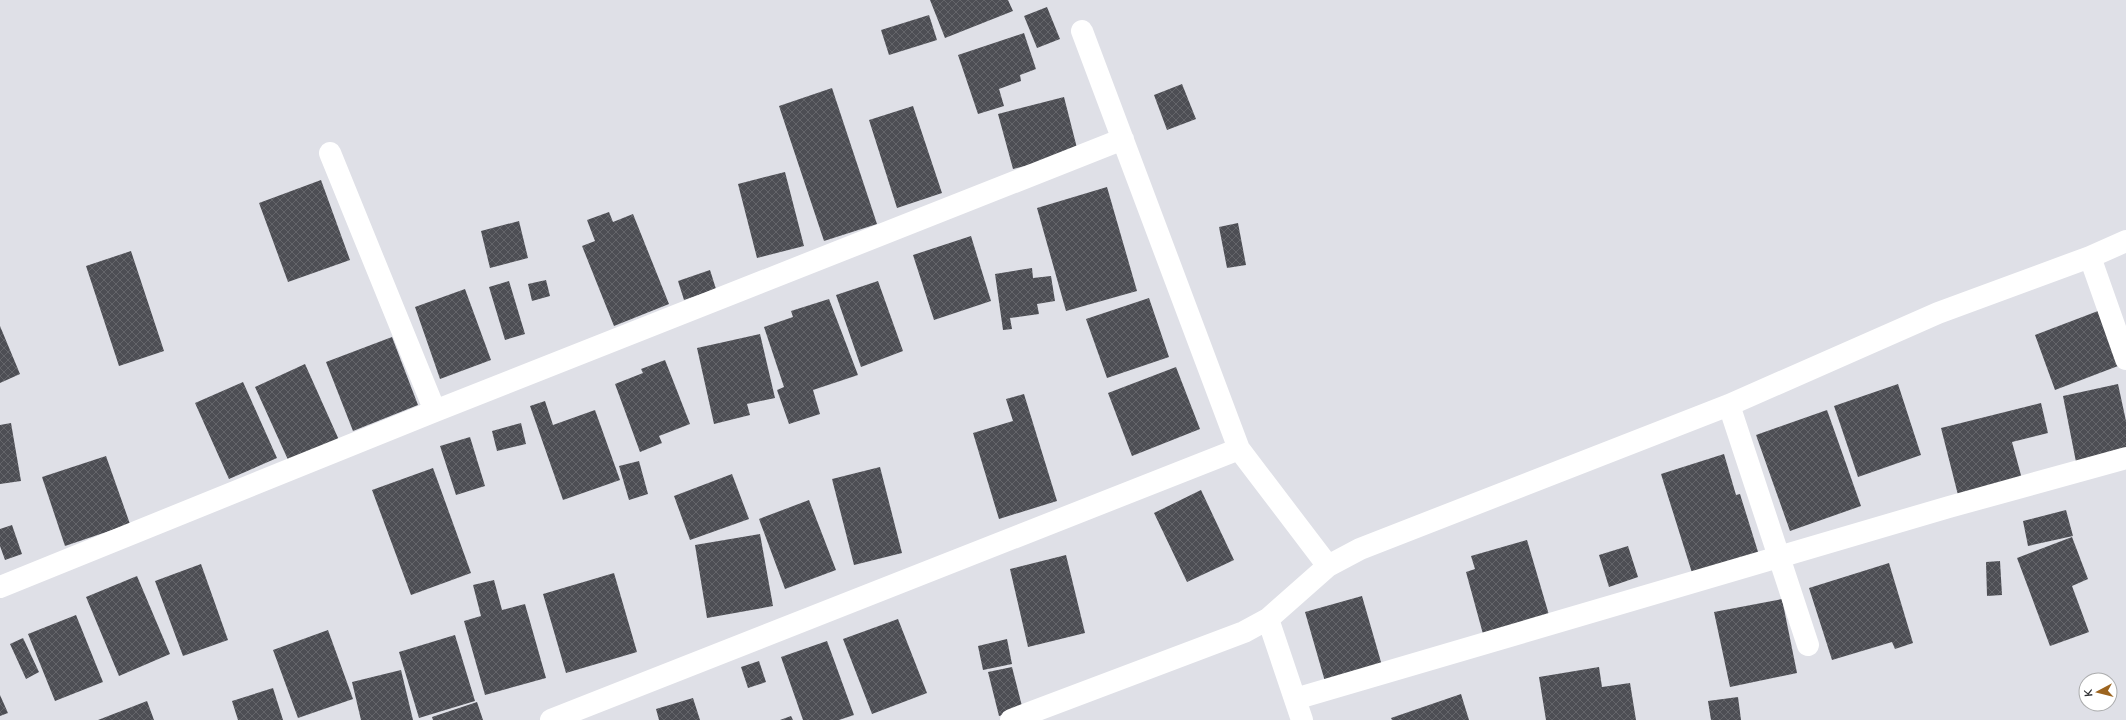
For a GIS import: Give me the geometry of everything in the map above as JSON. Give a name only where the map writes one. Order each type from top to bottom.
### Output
[{"type":"street","points":[[1082,31],[1239,449],[1328,566]]},
{"type":"street","points":[[0,587],[435,412],[1123,139]]},
{"type":"street","points":[[330,153],[435,412]]},
{"type":"street","points":[[1011,720],[1244,632],[1268,619],[1328,566],[1360,549],[1729,405],[1938,313],[2090,257],[2126,242]]},
{"type":"street","points":[[2090,257],[2126,359]]},
{"type":"street","points":[[1729,405],[1808,645]]},
{"type":"street","points":[[551,720],[1239,449]]},
{"type":"street","points":[[1295,699],[1778,557],[2126,458]]},
{"type":"street","points":[[1268,619],[1302,720]]},
{"type":"building","points":[[930,0],[1008,0],[1013,11],[945,38]]},
{"type":"building","points":[[1047,7],[1060,39],[1037,48],[1024,16]]},
{"type":"building","points":[[929,15],[937,40],[889,55],[881,30]]},
{"type":"building","points":[[1024,33],[1036,69],[1020,75],[1021,81],[999,89],[1004,106],[978,114],[958,55]]},
{"type":"building","points":[[1182,84],[1196,119],[1167,130],[1154,95]]},
{"type":"building","points":[[832,88],[877,224],[824,241],[779,106]]},
{"type":"building","points":[[1064,97],[1078,152],[1013,169],[998,114]]},
{"type":"building","points":[[913,106],[942,193],[897,208],[869,120]]},
{"type":"building","points":[[785,172],[804,246],[757,258],[738,184]]},
{"type":"building","points":[[321,180],[350,260],[288,282],[259,203]]},
{"type":"building","points":[[1107,187],[1137,291],[1066,311],[1037,208]]},
{"type":"building","points":[[609,212],[613,222],[633,214],[669,304],[614,326],[582,246],[595,241],[587,220]]},
{"type":"building","points":[[519,221],[528,258],[490,268],[481,231]]},
{"type":"building","points":[[1238,223],[1246,265],[1227,268],[1219,227]]},
{"type":"building","points":[[971,236],[991,301],[934,320],[913,255]]},
{"type":"building","points":[[131,251],[164,351],[119,366],[86,266]]},
{"type":"building","points":[[1032,268],[1033,278],[1051,276],[1055,301],[1037,304],[1039,314],[1010,318],[1012,329],[1003,330],[995,274]]},
{"type":"building","points":[[710,270],[716,289],[684,300],[678,281]]},
{"type":"building","points":[[546,280],[550,296],[532,301],[528,284]]},
{"type":"building","points":[[509,281],[525,334],[505,340],[489,287]]},
{"type":"building","points":[[878,281],[903,351],[861,367],[836,295]]},
{"type":"building","points":[[465,289],[491,360],[440,379],[415,307]]},
{"type":"building","points":[[1149,298],[1169,357],[1107,378],[1086,319]]},
{"type":"building","points":[[829,299],[858,375],[813,390],[820,414],[789,424],[777,390],[784,387],[764,327],[793,317],[791,311]]},
{"type":"building","points":[[2098,311],[2118,366],[2055,390],[2035,335]]},
{"type":"building","points":[[0,326],[20,374],[0,383]]},
{"type":"building","points":[[760,334],[775,398],[747,404],[750,415],[714,424],[697,348]]},
{"type":"building","points":[[392,337],[418,405],[353,431],[326,362]]},
{"type":"building","points":[[665,360],[690,424],[659,436],[662,443],[640,452],[615,384],[643,373],[641,369]]},
{"type":"building","points":[[305,364],[339,440],[289,462],[255,387]]},
{"type":"building","points":[[1176,367],[1200,429],[1132,456],[1108,393]]},
{"type":"building","points":[[243,382],[277,458],[229,479],[195,403]]},
{"type":"building","points":[[1898,384],[1921,455],[1858,477],[1834,406]]},
{"type":"building","points":[[2118,384],[2126,421],[2126,457],[2077,467],[2063,396]]},
{"type":"building","points":[[1024,394],[1057,501],[999,519],[973,433],[1013,421],[1006,399]]},
{"type":"building","points":[[545,401],[553,425],[595,410],[620,480],[563,500],[530,406]]},
{"type":"building","points":[[2041,403],[2048,433],[2012,442],[2022,479],[1958,495],[1941,428]]},
{"type":"building","points":[[1827,410],[1861,506],[1790,531],[1756,435]]},
{"type":"building","points":[[11,423],[21,481],[0,484],[0,425]]},
{"type":"building","points":[[521,423],[526,444],[497,451],[492,431]]},
{"type":"building","points":[[470,437],[485,486],[456,495],[440,446]]},
{"type":"building","points":[[1724,454],[1736,495],[1740,494],[1759,555],[1693,576],[1661,474]]},
{"type":"building","points":[[106,456],[130,524],[65,546],[42,477]]},
{"type":"building","points":[[639,461],[648,494],[629,500],[619,466]]},
{"type":"building","points":[[880,467],[902,553],[854,565],[832,479]]},
{"type":"building","points":[[433,468],[471,573],[411,595],[372,490]]},
{"type":"building","points":[[732,474],[749,519],[690,540],[674,496]]},
{"type":"building","points":[[1201,490],[1234,560],[1187,582],[1154,513]]},
{"type":"building","points":[[809,500],[836,570],[785,589],[759,519]]},
{"type":"building","points":[[2066,510],[2073,536],[2028,546],[2023,521]]},
{"type":"building","points":[[12,525],[22,554],[5,560],[0,546],[0,529]]},
{"type":"building","points":[[760,534],[773,606],[707,618],[695,545]]},
{"type":"building","points":[[2072,537],[2088,579],[2072,586],[2089,632],[2050,646],[2017,558]]},
{"type":"building","points":[[1527,540],[1549,615],[1483,634],[1466,572],[1475,569],[1471,556]]},
{"type":"building","points":[[1628,546],[1638,577],[1609,587],[1599,555]]},
{"type":"building","points":[[1066,555],[1085,633],[1028,647],[1010,569]]},
{"type":"building","points":[[2000,561],[2002,595],[1987,596],[1986,562]]},
{"type":"building","points":[[1889,563],[1913,643],[1895,649],[1892,642],[1832,660],[1809,588]]},
{"type":"building","points":[[201,564],[228,640],[183,656],[155,581]]},
{"type":"building","points":[[614,573],[637,652],[566,673],[543,594]]},
{"type":"building","points":[[137,576],[170,654],[119,676],[86,597]]},
{"type":"building","points":[[494,580],[502,610],[525,604],[546,678],[485,695],[464,621],[481,616],[473,585]]},
{"type":"building","points":[[1362,596],[1383,669],[1326,685],[1305,612]]},
{"type":"building","points":[[1782,599],[1797,673],[1730,687],[1714,612]]},
{"type":"building","points":[[76,615],[103,682],[55,701],[28,634]]},
{"type":"building","points":[[898,619],[927,693],[872,714],[843,639]]},
{"type":"building","points":[[328,630],[353,699],[298,718],[273,650]]},
{"type":"building","points":[[455,635],[475,701],[419,718],[399,652]]},
{"type":"building","points":[[23,638],[39,672],[26,679],[10,644]]},
{"type":"building","points":[[1007,639],[1012,664],[983,670],[978,646]]},
{"type":"building","points":[[827,641],[854,715],[839,720],[803,720],[781,657]]},
{"type":"building","points":[[759,661],[766,682],[748,688],[741,667]]},
{"type":"building","points":[[1012,667],[1023,710],[999,716],[988,672]]},
{"type":"building","points":[[1599,667],[1602,687],[1630,683],[1636,720],[1546,720],[1539,677]]},
{"type":"building","points":[[401,670],[413,720],[361,720],[352,682]]},
{"type":"building","points":[[273,688],[283,720],[238,720],[232,701]]},
{"type":"building","points":[[1461,694],[1469,720],[1392,720],[1391,718]]},
{"type":"building","points":[[0,695],[8,713],[0,716]]},
{"type":"building","points":[[1738,697],[1741,720],[1711,720],[1708,701]]},
{"type":"building","points":[[693,698],[700,720],[659,720],[656,709]]},
{"type":"building","points":[[147,701],[154,720],[98,720]]},
{"type":"building","points":[[477,702],[483,720],[433,720],[432,717]]},
{"type":"building","points":[[791,716],[793,720],[780,720]]}]
